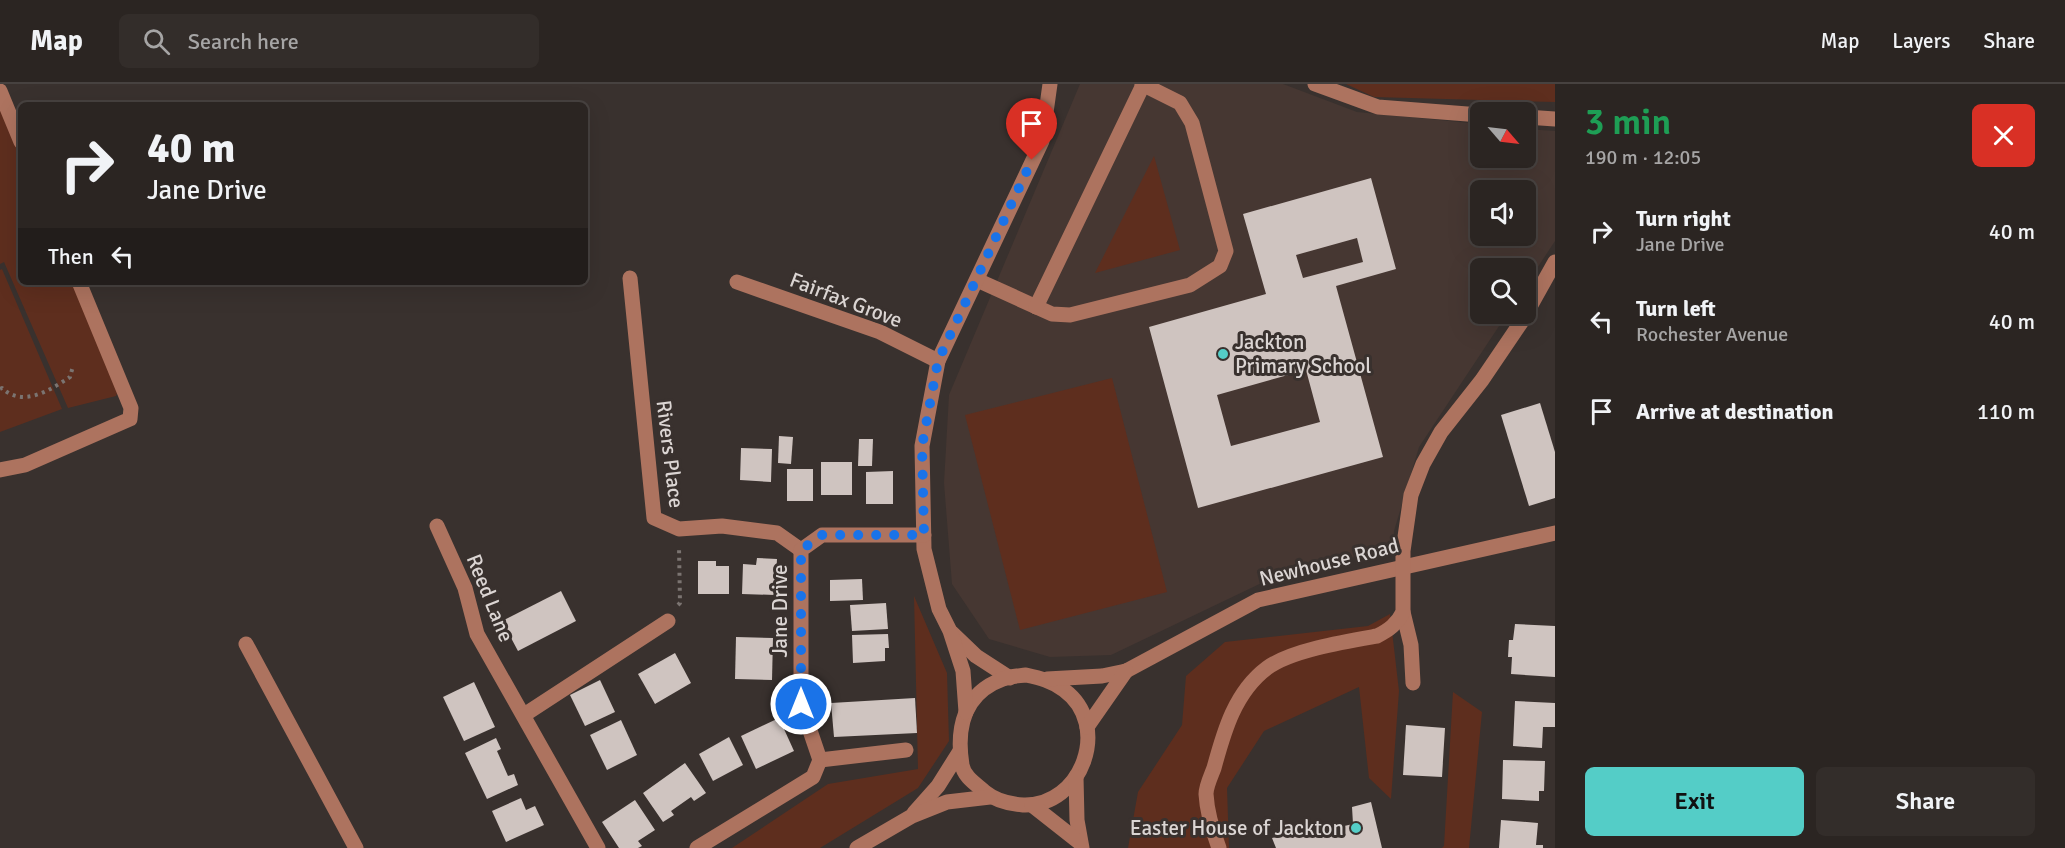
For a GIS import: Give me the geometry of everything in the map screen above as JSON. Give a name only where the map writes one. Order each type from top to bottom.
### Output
[{"type":"street","points":[[966,712],[963,671],[950,631],[939,609],[924,549],[922,446],[938,361],[1042,141],[1050,84]]},
{"type":"street","points":[[976,280],[1036,307],[1052,314],[1070,315],[1190,285],[1220,266],[1226,250],[1192,123],[1180,103],[1143,84],[1036,307]]},
{"type":"street","points":[[1315,84],[1378,107],[1470,114]]},
{"type":"street","points":[[0,90],[18,135]]},
{"type":"street","points":[[1536,118],[1555,119]]},
{"type":"street","points":[[1413,684],[1411,645],[1403,612],[1402,566],[1411,495],[1423,464],[1442,432],[1482,380],[1522,321],[1555,262]]},
{"type":"street","name":"Rivers Place","points":[[630,278],[654,518],[679,529],[722,526],[777,533],[801,550]]},
{"type":"street","name":"Fairfax Grove","points":[[737,282],[880,332],[938,361]]},
{"type":"street","points":[[0,470],[25,465],[130,419],[131,408],[80,285]]},
{"type":"street","name":"Reed Lane","points":[[436,526],[465,588],[477,634],[598,848]]},
{"type":"street","name":"Newhouse Road","points":[[1047,680],[1102,676],[1126,671],[1258,600],[1555,533]]},
{"type":"street","name":"Jane Drive","points":[[820,760],[801,704],[801,550],[822,535],[924,535]]},
{"type":"street","points":[[1219,848],[1206,793],[1224,732],[1235,706],[1250,684],[1268,667],[1290,656],[1377,636],[1399,621],[1403,612]]},
{"type":"street","points":[[524,715],[668,621]]},
{"type":"street","points":[[950,631],[976,656],[1010,678]]},
{"type":"street","points":[[246,644],[356,848]]},
{"type":"street","name":"Newhouse Road","points":[[1087,727],[1126,671]]},
{"type":"street","points":[[1026,675],[1047,680],[1065,690],[1079,706],[1087,727],[1088,748],[1082,769],[1070,786],[1052,799],[1032,805],[1010,804],[990,796],[963,772],[959,744],[961,722],[970,703],[986,688],[1005,678],[1010,678],[1026,675]]},
{"type":"street","points":[[697,848],[813,777],[820,760],[906,750]]},
{"type":"street","points":[[912,816],[938,786],[960,752]]},
{"type":"street","points":[[1076,777],[1077,820],[1081,845]]},
{"type":"street","points":[[857,848],[912,816],[947,802],[990,796]]},
{"type":"street","points":[[1032,805],[1081,845]]},
{"type":"path","points":[[0,389],[18,397],[31,397],[53,389],[70,377],[73,366]]},
{"type":"path","points":[[668,621],[680,603],[679,529]]},
{"type":"shaded area","name":"Jackton Primary School","points":[[1080,84],[1283,84],[1357,112],[1470,123],[1470,168],[1536,168],[1536,130],[1555,131],[1555,241],[1536,270],[1536,258],[1470,258],[1470,324],[1500,324],[1419,447],[1394,531],[1393,548],[1276,576],[1111,655],[1050,657],[989,639],[952,584],[944,483],[949,395]]},
{"type":"shaded area","points":[[1346,84],[1555,84],[1555,102],[1374,97]]},
{"type":"shaded area","points":[[0,95],[18,125],[18,285],[86,285],[124,373],[116,396],[68,408],[4,262],[0,264]]},
{"type":"shaded area","points":[[1154,156],[1180,250],[1095,273]]},
{"type":"shaded area","points":[[2,269],[62,409],[0,432],[0,270]]},
{"type":"shaded area","points":[[1112,378],[1167,592],[1020,630],[965,415]]},
{"type":"shaded area","points":[[914,596],[947,673],[949,741],[918,788],[820,848],[732,848],[828,784],[918,769]]},
{"type":"shaded area","points":[[1390,614],[1399,691],[1391,799],[1369,778],[1359,687],[1264,731],[1227,788],[1229,848],[1128,848],[1138,792],[1182,725],[1186,676],[1225,642],[1368,626]]},
{"type":"shaded area","points":[[1453,692],[1482,712],[1469,848],[1442,848],[1444,846]]},
{"type":"building","points":[[1371,178],[1396,269],[1336,286],[1383,457],[1198,508],[1149,327],[1266,294],[1243,214]],"holes":[[[1357,238],[1363,262],[1303,278],[1296,255]],[[1306,370],[1320,422],[1231,446],[1217,395]]]},
{"type":"building","points":[[1540,403],[1555,452],[1555,498],[1529,506],[1501,415]]},
{"type":"building","points":[[779,436],[793,437],[791,464],[778,463]]},
{"type":"building","points":[[859,439],[873,439],[872,466],[858,466]]},
{"type":"building","points":[[741,448],[772,449],[771,482],[740,480]]},
{"type":"building","points":[[821,462],[852,462],[852,495],[821,495]]},
{"type":"building","points":[[787,469],[813,469],[813,501],[787,501]]},
{"type":"building","points":[[893,471],[893,504],[866,504],[866,472]]},
{"type":"building","points":[[757,558],[777,559],[775,595],[742,594],[743,564],[756,565]]},
{"type":"building","points":[[698,561],[716,561],[716,566],[729,566],[729,594],[698,594]]},
{"type":"building","points":[[862,579],[863,600],[830,601],[830,580]]},
{"type":"building","points":[[561,591],[576,621],[518,651],[502,621]]},
{"type":"building","points":[[886,603],[888,629],[852,631],[850,605]]},
{"type":"building","points":[[1515,624],[1555,626],[1555,677],[1511,674],[1512,657],[1508,657],[1509,640],[1513,640]]},
{"type":"building","points":[[888,634],[889,648],[885,648],[885,661],[853,663],[852,635]]},
{"type":"building","points":[[736,637],[773,638],[772,680],[735,679]]},
{"type":"building","points":[[675,653],[691,683],[655,704],[638,674]]},
{"type":"building","points":[[600,680],[615,712],[585,726],[570,695]]},
{"type":"building","points":[[474,682],[495,727],[464,741],[443,697]]},
{"type":"building","points":[[915,698],[917,733],[834,737],[831,703]]},
{"type":"building","points":[[1515,701],[1555,703],[1555,727],[1543,727],[1542,748],[1513,746]]},
{"type":"building","points":[[779,718],[794,751],[756,769],[741,736]]},
{"type":"building","points":[[621,720],[637,755],[607,770],[590,735]]},
{"type":"building","points":[[1406,725],[1445,728],[1442,777],[1403,775]]},
{"type":"building","points":[[729,737],[743,765],[713,781],[699,754]]},
{"type":"building","points":[[496,738],[501,749],[497,751],[508,776],[514,774],[518,785],[487,799],[465,753]]},
{"type":"building","points":[[1503,760],[1545,761],[1544,791],[1539,791],[1539,801],[1502,799]]},
{"type":"building","points":[[685,763],[706,793],[694,801],[691,797],[671,811],[674,815],[663,822],[643,793]]},
{"type":"building","points":[[521,798],[526,810],[535,806],[544,825],[506,842],[492,811]]},
{"type":"building","points":[[635,800],[655,830],[638,841],[642,846],[638,848],[619,848],[602,822]]},
{"type":"building","name":"Easter House of Jackton","points":[[1371,802],[1382,848],[1276,848],[1272,838],[1299,832],[1300,836],[1353,824],[1352,807]]},
{"type":"building","points":[[1501,820],[1538,823],[1536,845],[1543,845],[1543,848],[1499,848]]},
{"type":"place","name":"Jackton Primary School","points":[[1223,354]]},
{"type":"place","name":"Easter House of Jackton","points":[[1356,828]]},
{"type":"route","points":[[801,704],[801,550],[822,535],[924,535],[922,446],[938,361],[1032,160]]}]
